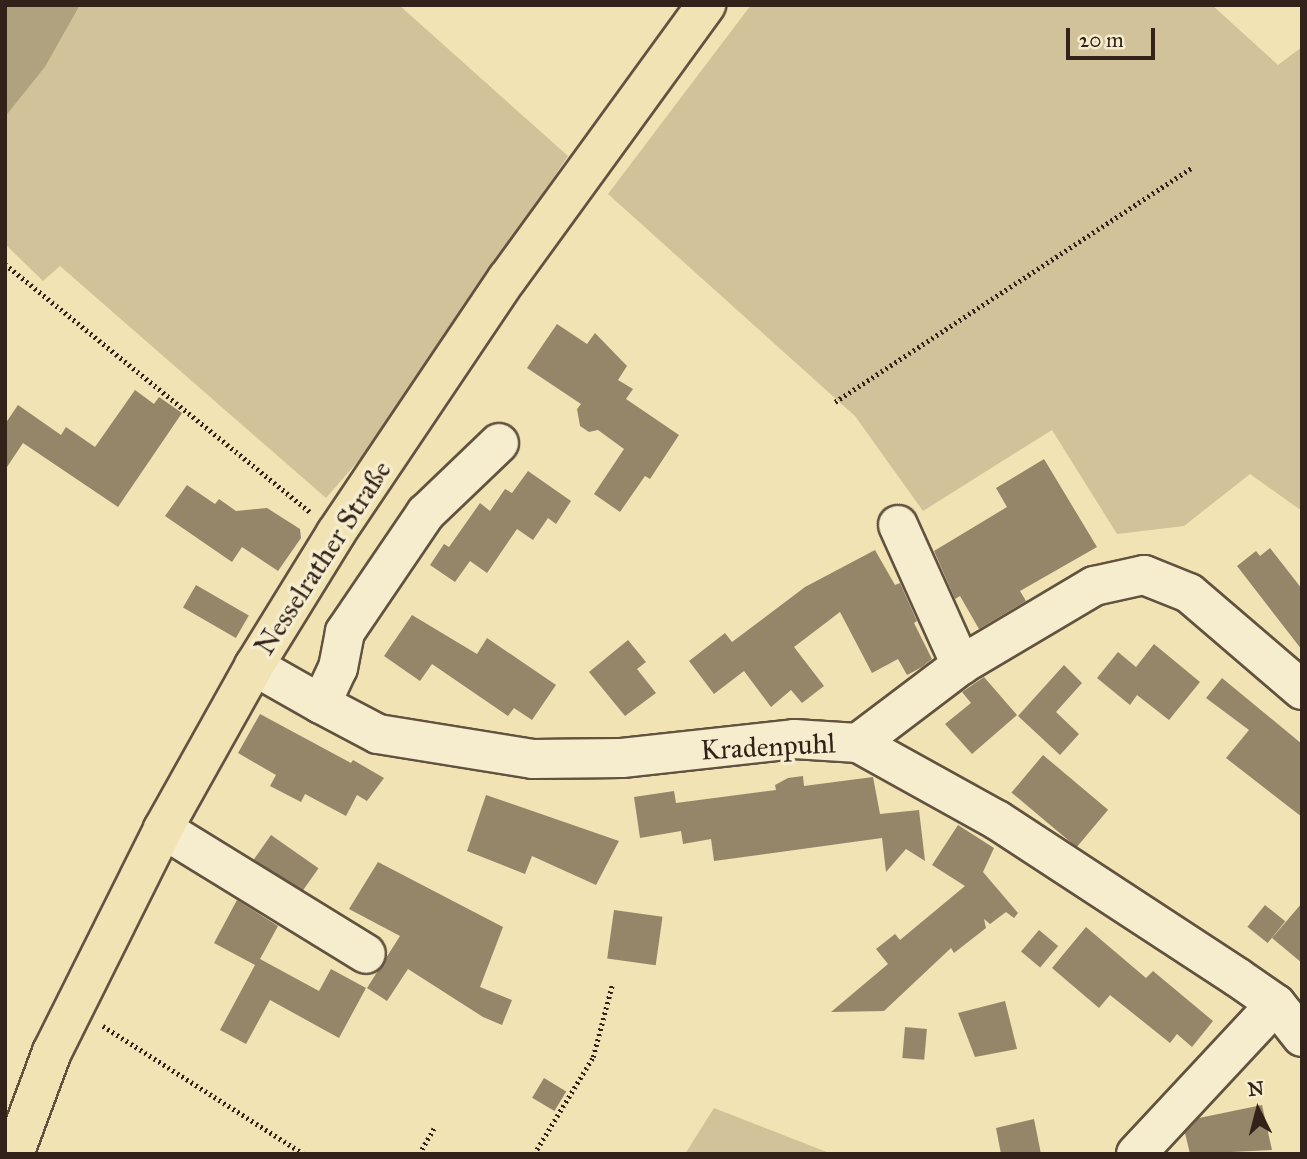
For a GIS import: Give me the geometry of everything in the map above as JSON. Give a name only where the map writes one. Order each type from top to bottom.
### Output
[{"type":"main road","name":"Nesselrather Straße","points":[[15,1154],[52,1052],[163,829],[254,666],[336,533],[507,279],[706,5]]},
{"type":"street","points":[[321,704],[353,621],[426,513],[499,443]]},
{"type":"street","points":[[898,525],[961,665]]},
{"type":"street","points":[[858,743],[961,665],[1094,586],[1144,576],[1189,593],[1302,690]]},
{"type":"street","name":"Kradenpuhl","points":[[254,666],[378,734],[533,759],[622,758],[794,739],[858,743],[997,820],[1276,1004],[1302,1037]]},
{"type":"street","points":[[163,829],[366,954]]},
{"type":"street","points":[[1136,1154],[1276,1004]]},
{"type":"path","points":[[835,402],[1191,168]]},
{"type":"path","points":[[5,264],[336,533]]},
{"type":"path","points":[[534,1154],[593,1057],[612,985]]},
{"type":"path","points":[[90,1018],[304,1154]]},
{"type":"path","points":[[419,1154],[435,1126]]},
{"type":"shaded area","points":[[5,5],[80,5],[45,67],[5,117]]},
{"type":"shaded area","points":[[80,5],[399,5],[568,156],[373,444],[326,498],[60,266],[43,281],[5,244],[5,117],[45,67]]},
{"type":"shaded area","points":[[751,5],[1212,5],[1278,65],[1302,47],[1302,511],[1250,474],[1184,526],[1117,534],[1052,430],[923,511],[855,416],[608,194]]},
{"type":"shaded area","points":[[714,1108],[832,1154],[685,1154]]},
{"type":"building","points":[[557,324],[587,344],[595,333],[627,366],[618,380],[633,389],[626,399],[679,435],[650,479],[645,476],[620,512],[594,494],[624,449],[598,430],[589,432],[580,426],[577,409],[581,404],[527,368]]},
{"type":"building","points":[[135,390],[154,404],[159,397],[182,413],[118,507],[23,443],[5,470],[5,424],[18,405],[61,435],[66,427],[95,447]]},
{"type":"building","points":[[1044,459],[1097,547],[1020,591],[1026,601],[979,629],[960,596],[955,599],[934,551],[1007,507],[996,488]]},
{"type":"building","points":[[528,471],[571,501],[556,524],[548,518],[533,540],[517,529],[487,573],[470,561],[455,582],[430,565],[444,544],[449,547],[480,503],[490,511],[505,489],[512,493]]},
{"type":"building","points":[[187,485],[215,504],[219,499],[236,511],[267,508],[300,529],[301,538],[278,571],[242,547],[232,562],[165,516]]},
{"type":"building","points":[[1270,548],[1302,589],[1302,650],[1237,566],[1256,551],[1260,556]]},
{"type":"building","points":[[875,550],[895,585],[900,583],[917,621],[914,623],[932,659],[922,667],[907,675],[898,659],[872,673],[840,612],[794,647],[824,686],[802,703],[791,690],[771,707],[744,671],[714,694],[689,661],[725,633],[732,642],[805,587]]},
{"type":"building","points":[[196,585],[249,616],[236,638],[183,608]]},
{"type":"building","points":[[412,615],[477,654],[487,638],[556,685],[532,720],[514,708],[508,716],[432,664],[420,681],[384,656]]},
{"type":"building","points":[[628,640],[646,662],[637,669],[656,693],[625,716],[589,672]]},
{"type":"building","points":[[1154,644],[1200,682],[1169,720],[1137,695],[1130,705],[1097,678],[1118,652],[1136,667]]},
{"type":"building","points":[[1064,665],[1082,683],[1056,712],[1079,734],[1060,755],[1018,716]]},
{"type":"building","points":[[984,677],[1017,715],[972,754],[945,724],[971,703],[962,692]]},
{"type":"building","points":[[1222,678],[1302,744],[1302,817],[1226,758],[1249,730],[1206,698]]},
{"type":"building","points":[[260,714],[384,778],[367,801],[357,795],[346,816],[305,794],[301,802],[270,786],[276,775],[238,753]]},
{"type":"building","points":[[1043,755],[1108,810],[1077,847],[1012,793]]},
{"type":"building","points":[[803,776],[804,786],[873,777],[880,814],[919,810],[925,861],[906,849],[886,872],[882,838],[714,861],[711,839],[683,844],[681,831],[640,838],[634,797],[674,791],[676,803],[776,790],[775,785],[788,778]]},
{"type":"building","points":[[486,795],[619,841],[596,885],[532,856],[525,874],[467,851]]},
{"type":"building","points":[[958,825],[994,848],[983,872],[1018,913],[1014,918],[1006,912],[990,924],[984,919],[986,928],[954,953],[951,948],[884,1011],[831,1012],[888,964],[876,949],[895,934],[900,940],[965,886],[932,865]]},
{"type":"building","points":[[271,835],[319,868],[301,893],[254,860]]},
{"type":"building","points":[[378,862],[503,927],[480,987],[512,1000],[502,1025],[483,1017],[408,969],[387,1001],[367,988],[400,936],[349,909]]},
{"type":"building","points":[[237,900],[278,926],[260,959],[319,991],[331,969],[366,988],[339,1038],[270,1000],[246,1044],[220,1030],[255,965],[214,943]]},
{"type":"building","points":[[1302,903],[1302,963],[1272,938]]},
{"type":"building","points":[[1265,905],[1285,921],[1268,943],[1247,927]]},
{"type":"building","points":[[614,910],[663,917],[656,965],[607,959]]},
{"type":"building","points":[[1086,927],[1146,978],[1153,971],[1213,1021],[1192,1047],[1177,1034],[1170,1043],[1110,995],[1099,1008],[1052,968]]},
{"type":"building","points":[[1039,930],[1058,946],[1040,968],[1021,951]]},
{"type":"building","points":[[1005,1001],[1017,1049],[975,1057],[958,1013]]},
{"type":"building","points":[[905,1027],[927,1029],[924,1060],[902,1058]]},
{"type":"building","points":[[544,1078],[566,1091],[554,1111],[532,1098]]},
{"type":"building","points":[[1262,1105],[1272,1150],[1190,1154],[1185,1133],[1199,1118]]},
{"type":"building","points":[[1034,1119],[1041,1154],[1001,1154],[996,1128]]}]
